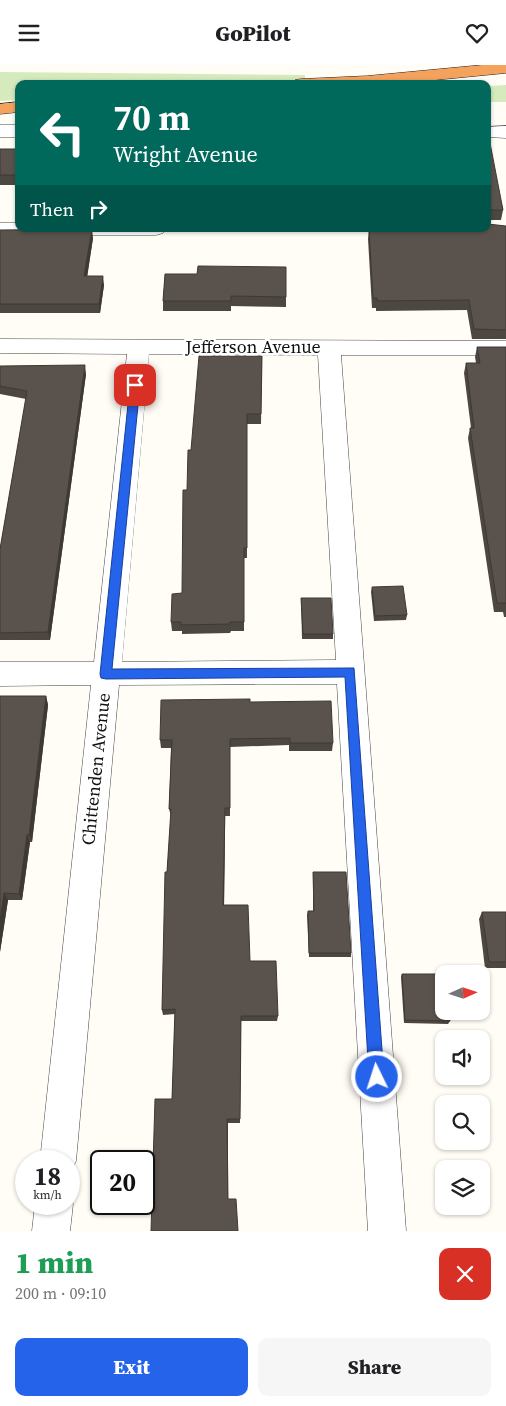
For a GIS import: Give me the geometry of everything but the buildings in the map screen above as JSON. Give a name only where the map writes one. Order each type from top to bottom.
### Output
[{"type":"highway","points":[[379,80],[506,68]]},
{"type":"highway","points":[[0,109],[15,107]]},
{"type":"street","points":[[491,132],[506,132]]},
{"type":"street","points":[[0,229],[15,229]]},
{"type":"street","name":"Jefferson Avenue","points":[[0,346],[506,348]]},
{"type":"street","name":"Chittenden Avenue","points":[[59,1150],[139,347]]},
{"type":"street","points":[[329,347],[387,1231]]},
{"type":"street","points":[[0,674],[350,672]]},
{"type":"street","points":[[51,1231],[53,1215]]},
{"type":"green space","points":[[0,72],[305,75],[305,79],[290,80],[15,80],[15,100],[0,101]]},
{"type":"green space","points":[[506,85],[506,102],[491,102],[491,86]]},
{"type":"route","points":[[135,385],[106,674],[350,672],[377,1077]]}]
